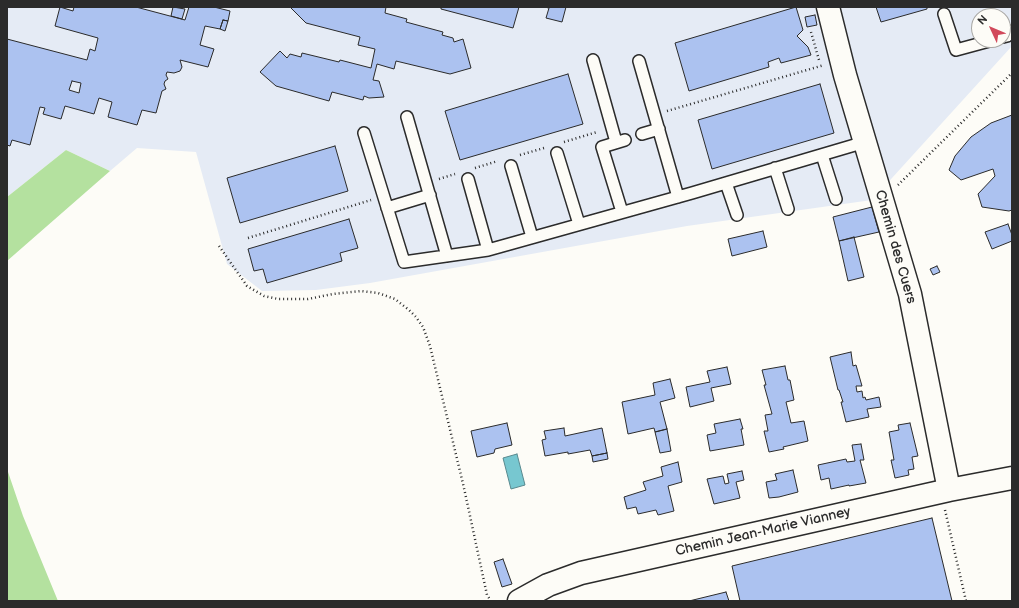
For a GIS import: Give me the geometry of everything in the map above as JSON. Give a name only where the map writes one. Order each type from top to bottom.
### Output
[{"type":"street","name":"Chemin des Cuers","points":[[828,7],[865,142],[910,294],[945,491]]},
{"type":"street","name":"Chemin Jean-Marie Vianney","points":[[519,601],[548,585],[581,573],[945,491],[1012,478]]},
{"type":"lane","points":[[944,14],[956,50],[971,46]]},
{"type":"lane","points":[[593,60],[621,141],[602,147],[622,212]]},
{"type":"lane","points":[[639,61],[678,196]]},
{"type":"lane","points":[[407,117],[447,256]]},
{"type":"lane","points":[[642,134],[659,129]]},
{"type":"lane","points":[[364,133],[404,262],[488,250],[865,142]]},
{"type":"lane","points":[[557,154],[579,224]]},
{"type":"lane","points":[[822,155],[836,199]]},
{"type":"lane","points":[[512,166],[532,237]]},
{"type":"lane","points":[[775,168],[788,209]]},
{"type":"lane","points":[[463,176],[488,250]]},
{"type":"lane","points":[[726,183],[736,215]]},
{"type":"lane","points":[[387,208],[430,195]]},
{"type":"path","points":[[811,32],[821,66]]},
{"type":"path","points":[[883,201],[1012,73]]},
{"type":"path","points":[[426,183],[463,176]]},
{"type":"path","points":[[248,238],[383,196]]},
{"type":"path","points":[[219,246],[247,286],[264,296],[286,300],[308,299],[333,294],[362,291],[378,292],[395,299],[416,317],[430,346],[488,595],[491,601]]},
{"type":"path","points":[[945,491],[966,601]]},
{"type":"shaded area","points":[[7,7],[1012,7],[1011,47],[1011,8],[971,8],[971,48],[1010,48],[872,200],[687,226],[370,283],[316,290],[262,291],[227,264],[196,152],[137,148],[110,171],[66,150],[7,197]]},
{"type":"green space","points":[[66,150],[110,171],[7,261],[7,197]]},
{"type":"green space","points":[[7,469],[23,516],[58,601],[7,601]]},
{"type":"water","points":[[517,454],[525,485],[511,489],[503,458]]},
{"type":"building","points":[[60,7],[73,11],[74,7],[136,7],[185,20],[189,7],[214,7],[230,11],[228,21],[223,20],[220,29],[205,26],[200,45],[214,49],[208,67],[180,60],[182,67],[180,71],[174,73],[167,72],[166,75],[168,79],[164,84],[166,89],[162,91],[156,113],[142,110],[137,125],[108,117],[112,102],[99,98],[94,114],[65,106],[61,119],[43,114],[45,108],[40,107],[30,145],[12,140],[10,146],[7,145],[7,39],[87,60],[90,49],[95,51],[98,38],[55,26]],"holes":[[[72,81],[81,83],[79,93],[69,90]]]},
{"type":"building","points":[[173,7],[185,9],[182,19],[171,16]]},
{"type":"building","points":[[290,7],[386,7],[385,13],[407,19],[406,22],[443,32],[442,35],[453,38],[454,42],[463,39],[471,68],[450,74],[396,61],[394,69],[377,64],[373,80],[379,81],[384,97],[369,98],[364,96],[363,100],[332,92],[329,101],[276,86],[260,72],[280,51],[287,58],[290,54],[301,57],[302,53],[339,62],[340,60],[371,68],[375,49],[358,45],[360,37],[306,23]]},
{"type":"building","points":[[441,7],[519,7],[513,28],[441,9]]},
{"type":"building","points":[[544,7],[566,7],[562,22],[546,18],[549,8]]},
{"type":"building","points":[[796,7],[803,30],[797,36],[808,47],[811,55],[781,63],[779,58],[768,62],[769,67],[689,91],[675,43]]},
{"type":"building","points":[[876,7],[927,7],[927,9],[881,22]]},
{"type":"building","points":[[815,15],[817,25],[807,27],[805,17]]},
{"type":"building","points":[[223,20],[228,21],[225,31],[220,29]]},
{"type":"building","points":[[568,74],[583,124],[460,160],[445,111]]},
{"type":"building","points":[[820,84],[834,133],[712,169],[698,120]]},
{"type":"building","points":[[1012,115],[1012,210],[1009,211],[982,207],[978,194],[995,176],[993,169],[961,180],[949,170],[955,156],[971,137],[991,123]]},
{"type":"building","points":[[335,146],[348,191],[240,223],[227,178]]},
{"type":"building","points":[[872,207],[879,232],[839,241],[833,217]]},
{"type":"building","points":[[349,219],[358,248],[340,253],[342,261],[267,283],[263,269],[254,271],[248,249]]},
{"type":"building","points":[[1008,224],[1012,235],[1012,241],[992,249],[985,232]]},
{"type":"building","points":[[763,231],[767,247],[732,256],[728,239]]},
{"type":"building","points":[[854,237],[864,277],[848,281],[839,241]]},
{"type":"building","points":[[937,266],[940,272],[933,275],[930,269]]},
{"type":"building","points":[[851,352],[853,366],[856,365],[862,386],[856,386],[857,392],[862,391],[863,398],[865,397],[866,400],[879,397],[881,407],[867,409],[869,417],[846,422],[841,402],[843,402],[838,390],[830,357]]},
{"type":"building","points":[[785,366],[788,380],[790,380],[794,400],[786,402],[791,423],[804,421],[808,441],[769,452],[764,431],[768,431],[765,415],[772,414],[764,385],[766,385],[762,370]]},
{"type":"building","points":[[727,367],[731,384],[711,388],[714,401],[690,407],[686,387],[710,382],[707,371]]},
{"type":"building","points":[[670,379],[675,398],[660,402],[667,429],[655,432],[654,428],[628,434],[622,402],[655,395],[653,383]]},
{"type":"building","points":[[740,419],[743,429],[741,429],[744,445],[710,451],[707,435],[716,433],[714,424]]},
{"type":"building","points":[[507,423],[512,445],[495,449],[494,453],[477,457],[471,431]]},
{"type":"building","points":[[910,423],[918,456],[912,457],[914,469],[908,470],[909,475],[895,478],[891,460],[894,460],[889,432],[899,430],[898,425]]},
{"type":"building","points":[[564,428],[565,436],[602,428],[607,453],[592,456],[590,450],[545,456],[542,440],[546,439],[544,431]]},
{"type":"building","points":[[667,429],[671,451],[660,453],[655,432]]},
{"type":"building","points":[[861,444],[864,460],[860,460],[866,483],[831,489],[829,478],[821,480],[818,465],[846,459],[847,462],[855,461],[852,445]]},
{"type":"building","points":[[607,453],[608,459],[593,462],[592,456]]},
{"type":"building","points":[[678,462],[682,482],[668,486],[674,511],[658,515],[656,510],[638,514],[636,507],[627,509],[624,497],[646,490],[643,482],[663,476],[661,467]]},
{"type":"building","points":[[793,470],[798,492],[769,498],[766,482],[777,480],[775,474]]},
{"type":"building","points":[[742,471],[744,480],[736,482],[740,498],[714,504],[707,479],[723,476],[725,484],[729,483],[727,474]]},
{"type":"building","points":[[932,518],[952,601],[740,601],[732,566]]},
{"type":"building","points":[[503,559],[512,584],[502,587],[494,562]]},
{"type":"building","points":[[726,592],[729,601],[689,601]]}]
